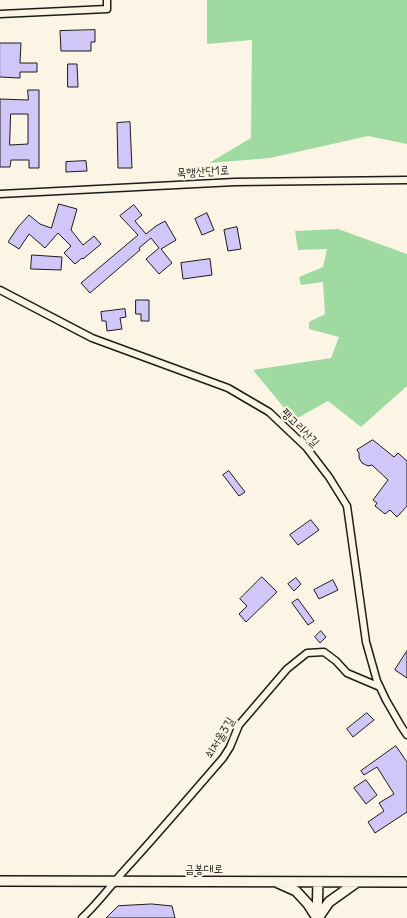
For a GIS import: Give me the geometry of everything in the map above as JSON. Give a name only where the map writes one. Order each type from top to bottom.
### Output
[{"type":"street","points":[[0,14],[107,9],[107,0]]},
{"type":"street","name":"목행산단1로","points":[[0,194],[235,182],[407,180]]},
{"type":"street","name":"팽고리산길","points":[[0,290],[92,338],[228,388],[269,412],[306,447],[330,477],[347,506],[366,642],[380,687],[400,726],[407,734]]},
{"type":"street","name":"쇠저울3길","points":[[82,918],[96,905],[114,882],[223,758],[230,747],[239,725],[287,669],[307,653],[324,652],[347,672],[380,687]]},
{"type":"street","name":"금봉대로","points":[[0,881],[407,882]]},
{"type":"street","points":[[275,882],[296,891],[308,904],[317,918]]},
{"type":"street","points":[[317,918],[318,882]]},
{"type":"street","points":[[317,918],[329,902],[357,882]]},
{"type":"green space","points":[[207,0],[407,0],[407,144],[368,136],[270,158],[209,163],[251,138],[252,40],[207,44]]},
{"type":"green space","points":[[338,229],[407,254],[407,386],[361,427],[328,401],[294,420],[253,370],[331,358],[339,337],[309,329],[309,322],[325,314],[323,282],[301,285],[299,277],[323,267],[327,249],[298,250],[295,231]]},
{"type":"building","points":[[95,30],[95,42],[91,42],[91,51],[61,51],[60,31]]},
{"type":"building","points":[[0,43],[21,43],[20,63],[37,63],[37,72],[20,72],[20,78],[0,77]]},
{"type":"building","points":[[68,64],[77,64],[78,87],[68,87]]},
{"type":"building","points":[[28,90],[39,90],[39,168],[29,168],[29,160],[11,160],[10,167],[0,167],[0,99],[28,100]],"holes":[[[11,114],[28,114],[28,144],[10,145]]]},
{"type":"building","points":[[130,122],[132,168],[118,168],[117,123]]},
{"type":"building","points":[[86,161],[87,171],[66,172],[66,162]]},
{"type":"building","points":[[59,204],[77,209],[71,230],[83,245],[94,236],[101,244],[83,259],[82,258],[75,264],[64,253],[71,246],[58,233],[45,248],[29,234],[19,249],[8,242],[18,227],[29,215],[40,224],[51,228]]},
{"type":"building","points":[[134,205],[142,215],[135,221],[146,234],[165,221],[176,240],[161,249],[172,263],[159,274],[146,259],[159,248],[151,238],[139,248],[140,250],[90,293],[81,283],[138,235],[120,216]]},
{"type":"building","points":[[207,213],[214,230],[202,235],[195,219]]},
{"type":"building","points":[[237,227],[241,249],[228,251],[224,230]]},
{"type":"building","points":[[32,255],[62,257],[61,270],[31,269]]},
{"type":"building","points":[[210,259],[212,275],[183,279],[181,263]]},
{"type":"building","points":[[136,300],[149,300],[149,321],[141,321],[141,314],[136,314]]},
{"type":"building","points":[[125,309],[126,317],[120,318],[122,329],[107,331],[106,321],[102,321],[101,312]]},
{"type":"building","points":[[373,440],[394,457],[398,453],[407,461],[407,506],[397,517],[390,510],[385,514],[375,506],[377,503],[373,500],[388,480],[372,465],[368,466],[362,463],[359,458],[359,453],[357,450]]},
{"type":"building","points":[[229,471],[245,492],[239,496],[223,475]]},
{"type":"building","points":[[311,520],[319,530],[298,545],[290,535]]},
{"type":"building","points":[[262,577],[277,592],[246,622],[239,614],[247,606],[240,599]]},
{"type":"building","points":[[296,578],[301,584],[294,591],[288,584]]},
{"type":"building","points":[[333,580],[338,590],[319,599],[314,590]]},
{"type":"building","points":[[298,599],[314,621],[308,625],[292,603]]},
{"type":"building","points":[[321,631],[326,637],[320,643],[315,637]]},
{"type":"building","points":[[407,651],[407,678],[395,670]]},
{"type":"building","points":[[367,713],[374,720],[353,737],[347,729]]},
{"type":"building","points":[[396,746],[407,762],[407,812],[375,833],[368,822],[384,811],[379,803],[394,794],[377,767],[364,775],[361,771]]},
{"type":"building","points":[[366,780],[377,795],[366,804],[354,788]]},
{"type":"building","points":[[152,904],[172,906],[175,918],[106,918],[118,906]]}]
